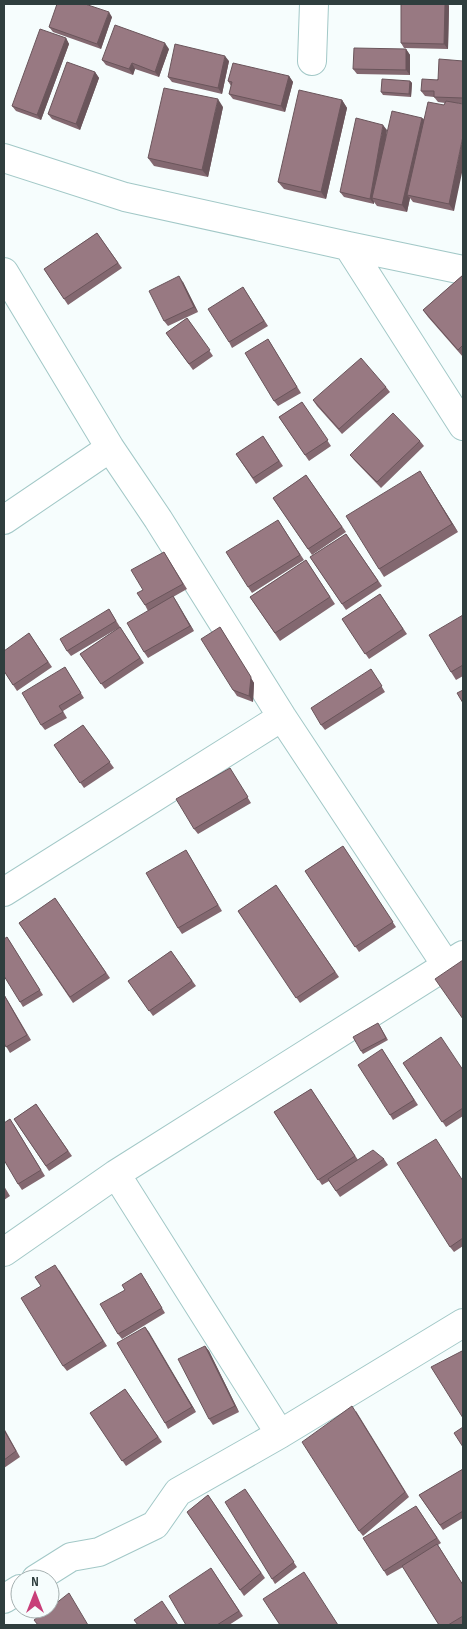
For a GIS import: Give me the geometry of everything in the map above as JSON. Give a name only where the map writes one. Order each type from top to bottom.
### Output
[{"type":"street","points":[[312,61],[314,4]]},
{"type":"street","points":[[4,158],[125,197],[463,270]]},
{"type":"street","points":[[348,246],[463,426]]},
{"type":"street","points":[[4,272],[110,448],[158,519],[282,717],[455,960],[116,1174],[4,1252]]},
{"type":"street","points":[[4,520],[110,448]]},
{"type":"street","points":[[4,892],[282,717]]},
{"type":"street","points":[[116,1174],[280,1434]]},
{"type":"street","points":[[52,1569],[71,1557],[99,1552],[155,1525],[178,1492],[280,1434],[463,1323]]},
{"type":"building","points":[[57,4],[85,4],[109,12],[97,44],[49,27]]},
{"type":"building","points":[[401,4],[445,4],[444,44],[401,43]]},
{"type":"building","points":[[115,25],[165,43],[155,72],[132,63],[129,69],[102,60]]},
{"type":"building","points":[[40,29],[66,38],[37,115],[12,106]]},
{"type":"building","points":[[175,44],[225,56],[218,88],[168,77]]},
{"type":"building","points":[[354,48],[406,49],[406,70],[353,69]]},
{"type":"building","points":[[439,59],[463,61],[463,98],[434,97],[434,91],[421,91],[422,79],[438,80]]},
{"type":"building","points":[[67,62],[95,72],[76,124],[48,114]]},
{"type":"building","points":[[233,63],[289,76],[281,106],[229,94],[232,82],[228,81]]},
{"type":"building","points":[[382,79],[410,81],[409,94],[381,92]]},
{"type":"building","points":[[164,88],[218,99],[202,170],[148,158]]},
{"type":"building","points":[[299,90],[342,100],[321,192],[278,182]]},
{"type":"building","points":[[446,101],[463,104],[463,136],[449,204],[407,195],[428,102],[444,105]]},
{"type":"building","points":[[392,111],[422,118],[402,205],[372,198]]},
{"type":"building","points":[[356,118],[383,125],[370,199],[340,192]]},
{"type":"building","points":[[97,233],[118,263],[64,299],[44,269]]},
{"type":"building","points":[[463,275],[463,345],[458,350],[423,310]]},
{"type":"building","points":[[179,276],[194,307],[164,321],[149,291]]},
{"type":"building","points":[[243,287],[264,321],[229,342],[208,309]]},
{"type":"building","points":[[187,318],[210,350],[189,364],[166,333]]},
{"type":"building","points":[[268,339],[297,387],[274,401],[245,353]]},
{"type":"building","points":[[361,358],[386,387],[339,429],[313,400]]},
{"type":"building","points":[[302,402],[328,440],[305,455],[279,417]]},
{"type":"building","points":[[393,413],[420,441],[377,482],[350,455]]},
{"type":"building","points":[[263,436],[279,461],[253,478],[236,454]]},
{"type":"building","points":[[420,471],[452,524],[379,569],[346,516]]},
{"type":"building","points":[[306,475],[342,527],[308,549],[273,498]]},
{"type":"building","points":[[278,520],[300,555],[248,587],[226,552]]},
{"type":"building","points":[[346,534],[378,581],[342,604],[310,557]]},
{"type":"building","points":[[164,552],[183,584],[145,605],[137,593],[143,590],[131,570]]},
{"type":"building","points":[[306,560],[330,597],[275,633],[250,597]]},
{"type":"building","points":[[380,594],[403,629],[365,654],[342,619]]},
{"type":"building","points":[[173,596],[190,626],[144,652],[127,623]]},
{"type":"building","points":[[109,609],[116,621],[67,651],[60,639]]},
{"type":"building","points":[[463,615],[463,665],[451,672],[429,635]]},
{"type":"building","points":[[120,627],[140,658],[101,684],[80,654]]},
{"type":"building","points":[[220,627],[251,677],[249,696],[233,690],[201,639]]},
{"type":"building","points":[[29,633],[48,662],[13,685],[4,671],[4,651]]},
{"type":"building","points":[[65,667],[81,693],[59,706],[63,712],[41,725],[22,693]]},
{"type":"building","points":[[371,669],[382,686],[321,725],[311,708]]},
{"type":"building","points":[[463,690],[463,703],[457,693]]},
{"type":"building","points":[[83,725],[110,762],[80,783],[54,745]]},
{"type":"building","points":[[230,768],[248,797],[194,829],[176,799]]},
{"type":"building","points":[[343,846],[393,922],[355,947],[305,871]]},
{"type":"building","points":[[186,850],[218,905],[178,928],[146,873]]},
{"type":"building","points":[[276,885],[335,972],[296,998],[238,911]]},
{"type":"building","points":[[55,898],[106,973],[70,997],[19,923]]},
{"type":"building","points":[[7,937],[40,990],[20,1002],[4,976],[4,939]]},
{"type":"building","points":[[171,951],[192,981],[149,1011],[128,981]]},
{"type":"building","points":[[463,960],[463,1019],[435,979]]},
{"type":"building","points":[[4,995],[27,1035],[6,1047],[4,1043]]},
{"type":"building","points":[[378,1023],[386,1038],[361,1051],[353,1037]]},
{"type":"building","points":[[441,1037],[463,1070],[463,1108],[442,1122],[403,1063]]},
{"type":"building","points":[[382,1049],[414,1100],[390,1115],[358,1065]]},
{"type":"building","points":[[311,1089],[355,1156],[318,1180],[274,1112]]},
{"type":"building","points":[[36,1104],[68,1151],[46,1166],[14,1119]]},
{"type":"building","points":[[10,1119],[41,1170],[18,1184],[4,1160],[4,1123]]},
{"type":"building","points":[[436,1139],[463,1181],[463,1238],[450,1247],[397,1163]]},
{"type":"building","points":[[373,1150],[384,1159],[336,1191],[328,1179]]},
{"type":"building","points":[[55,1265],[103,1341],[63,1366],[21,1298],[41,1286],[35,1277]]},
{"type":"building","points":[[141,1273],[162,1308],[118,1334],[100,1304],[125,1290],[122,1285]]},
{"type":"building","points":[[145,1327],[192,1407],[165,1423],[117,1343]]},
{"type":"building","points":[[205,1346],[235,1406],[209,1419],[178,1359]]},
{"type":"building","points":[[462,1351],[463,1353],[463,1418],[431,1367]]},
{"type":"building","points":[[125,1389],[158,1437],[122,1461],[90,1413]]},
{"type":"building","points":[[352,1406],[405,1492],[359,1531],[302,1442]]},
{"type":"building","points":[[463,1427],[463,1447],[454,1433]]},
{"type":"building","points":[[4,1430],[16,1451],[4,1460]]},
{"type":"building","points":[[463,1469],[463,1511],[440,1525],[419,1495]]},
{"type":"building","points":[[245,1489],[294,1562],[272,1579],[225,1502]]},
{"type":"building","points":[[208,1495],[261,1573],[240,1590],[187,1512]]},
{"type":"building","points":[[416,1506],[437,1538],[384,1571],[363,1538]]},
{"type":"building","points":[[437,1544],[463,1585],[463,1616],[448,1625],[439,1625],[402,1566]]},
{"type":"building","points":[[211,1568],[239,1611],[217,1625],[186,1625],[169,1596]]},
{"type":"building","points":[[304,1572],[338,1625],[280,1625],[263,1599]]},
{"type":"building","points":[[69,1593],[88,1625],[38,1625],[34,1620],[35,1619],[60,1619],[60,1600]]},
{"type":"building","points":[[162,1601],[178,1625],[138,1625],[134,1620]]}]
